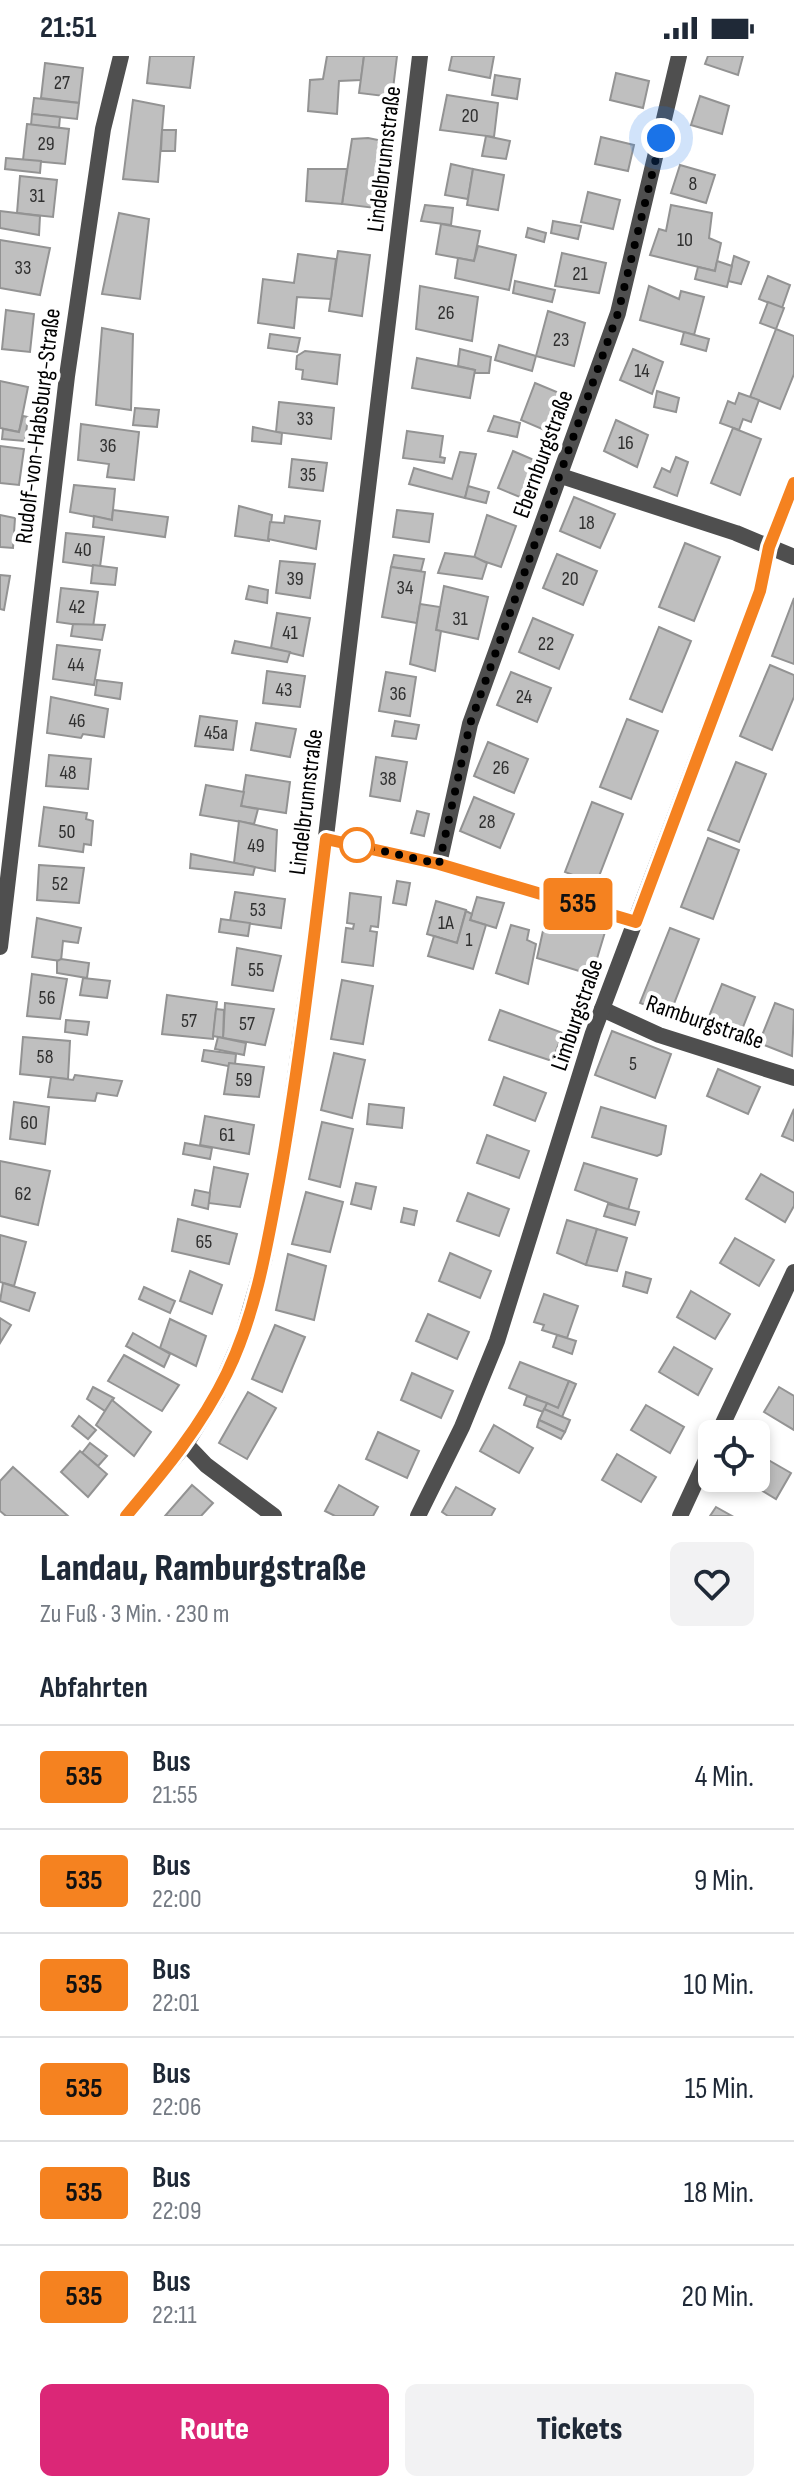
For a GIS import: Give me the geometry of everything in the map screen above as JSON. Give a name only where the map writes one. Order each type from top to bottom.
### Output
[{"type":"street","name":"Rudolf-von-Habsburg-Straße","points":[[0,947],[67,376],[103,129],[121,56]]},
{"type":"street","name":"Lindelbrunnstraße","points":[[126,1516],[186,1444],[234,1358],[264,1261],[287,1136],[326,839],[420,56]]},
{"type":"street","name":"Ebernburgstraße","points":[[439,864],[470,724],[618,313],[679,56]]},
{"type":"street","points":[[561,476],[794,557]]},
{"type":"street","name":"Limburgstraße","points":[[418,1516],[462,1427],[497,1341],[602,1009],[760,591],[769,547],[794,483]]},
{"type":"street","points":[[326,839],[439,864],[636,922]]},
{"type":"street","name":"Ramburgstraße","points":[[602,1009],[659,1035],[794,1078]]},
{"type":"street","points":[[725,1420],[794,1272]]},
{"type":"street","points":[[186,1444],[206,1465],[274,1516]]},
{"type":"street","points":[[680,1516],[698,1477]]},
{"type":"building","points":[[150,56],[194,56],[190,88],[147,83]]},
{"type":"building","points":[[327,56],[364,56],[361,80],[339,81],[337,114],[308,111],[310,80],[323,79]]},
{"type":"building","points":[[364,56],[397,56],[392,97],[359,93]]},
{"type":"building","points":[[452,56],[494,56],[490,78],[449,70]]},
{"type":"building","points":[[708,56],[743,56],[738,75],[705,64]]},
{"type":"building","points":[[45,63],[83,68],[79,103],[41,98]]},
{"type":"building","points":[[616,73],[649,81],[643,108],[610,100]]},
{"type":"building","points":[[495,75],[520,79],[517,99],[492,95]]},
{"type":"building","points":[[447,95],[498,103],[494,137],[440,130]]},
{"type":"building","points":[[700,96],[729,106],[722,134],[691,125]]},
{"type":"building","points":[[34,98],[79,103],[77,119],[32,114]]},
{"type":"building","points":[[133,100],[164,106],[158,182],[123,179]]},
{"type":"building","points":[[32,114],[60,117],[59,128],[31,125]]},
{"type":"building","points":[[27,124],[69,129],[65,164],[23,160]]},
{"type":"building","points":[[162,130],[176,130],[175,151],[161,151]]},
{"type":"building","points":[[486,136],[510,141],[506,159],[482,156]]},
{"type":"building","points":[[601,137],[634,145],[628,171],[595,164]]},
{"type":"building","points":[[352,139],[383,141],[375,208],[342,204]]},
{"type":"building","points":[[6,158],[41,161],[40,173],[5,169]]},
{"type":"building","points":[[451,164],[473,169],[468,199],[445,195]]},
{"type":"building","points":[[680,165],[715,175],[706,203],[671,193]]},
{"type":"building","points":[[308,169],[347,169],[342,204],[306,201]]},
{"type":"building","points":[[473,169],[504,175],[498,210],[467,205]]},
{"type":"building","points":[[20,176],[57,180],[53,217],[17,213]]},
{"type":"building","points":[[588,192],[620,200],[613,229],[581,222]]},
{"type":"building","points":[[425,205],[453,208],[451,225],[421,221]]},
{"type":"building","points":[[671,205],[712,213],[709,238],[721,243],[715,271],[650,255],[659,229],[666,231]]},
{"type":"building","points":[[0,211],[40,216],[39,235],[0,228]]},
{"type":"building","points":[[119,213],[149,219],[140,299],[102,294]]},
{"type":"building","points":[[553,221],[581,226],[578,239],[551,233]]},
{"type":"building","points":[[441,224],[480,231],[474,261],[436,254]]},
{"type":"building","points":[[528,228],[546,233],[544,242],[526,237]]},
{"type":"building","points":[[0,240],[50,248],[40,295],[0,288]]},
{"type":"building","points":[[478,246],[516,255],[509,290],[455,278],[458,258],[474,261]]},
{"type":"building","points":[[338,251],[370,255],[362,316],[329,311]]},
{"type":"building","points":[[562,253],[606,263],[599,293],[555,286]]},
{"type":"building","points":[[298,254],[336,259],[331,299],[297,297],[294,328],[258,323],[263,279],[294,283]]},
{"type":"building","points":[[734,256],[749,262],[741,284],[728,281]]},
{"type":"building","points":[[717,261],[732,266],[727,287],[695,279],[698,267],[715,271]]},
{"type":"building","points":[[768,276],[790,285],[782,308],[759,299]]},
{"type":"building","points":[[515,281],[555,290],[552,302],[513,293]]},
{"type":"building","points":[[420,286],[478,297],[472,341],[416,329]]},
{"type":"building","points":[[649,286],[679,299],[681,291],[704,297],[694,335],[640,320]]},
{"type":"building","points":[[768,302],[784,308],[776,329],[760,323]]},
{"type":"building","points":[[6,310],[34,314],[30,352],[2,349]]},
{"type":"building","points":[[548,311],[585,323],[574,366],[536,356]]},
{"type":"building","points":[[102,328],[133,334],[131,410],[96,405]]},
{"type":"building","points":[[776,329],[794,336],[794,374],[780,409],[750,397]]},
{"type":"building","points":[[684,332],[709,339],[706,351],[681,344]]},
{"type":"building","points":[[270,334],[300,338],[297,352],[268,348]]},
{"type":"building","points":[[499,345],[536,356],[532,371],[495,360]]},
{"type":"building","points":[[460,349],[491,357],[489,373],[474,373],[475,370],[458,366]]},
{"type":"building","points":[[633,349],[663,362],[652,394],[620,380]]},
{"type":"building","points":[[305,351],[340,355],[337,384],[302,379],[303,370],[296,369],[297,356]]},
{"type":"building","points":[[417,358],[475,370],[470,398],[412,388]]},
{"type":"building","points":[[0,381],[28,387],[19,432],[0,428]]},
{"type":"building","points":[[535,383],[564,395],[549,432],[521,420]]},
{"type":"building","points":[[657,391],[679,398],[676,412],[654,407]]},
{"type":"building","points":[[739,393],[759,400],[751,422],[743,419],[739,430],[720,423],[728,401],[735,404]]},
{"type":"building","points":[[279,402],[334,408],[331,439],[276,432]]},
{"type":"building","points":[[135,408],[159,410],[157,427],[133,425]]},
{"type":"building","points":[[23,416],[28,417],[25,441],[2,439],[3,429],[19,432]]},
{"type":"building","points":[[494,416],[520,423],[517,437],[488,431]]},
{"type":"building","points":[[616,420],[648,435],[637,467],[604,451]]},
{"type":"building","points":[[81,424],[139,432],[134,480],[107,477],[109,464],[78,460]]},
{"type":"building","points":[[253,427],[282,433],[281,444],[252,441]]},
{"type":"building","points":[[733,428],[761,439],[740,495],[711,483]]},
{"type":"building","points":[[407,431],[443,436],[440,457],[445,458],[444,463],[403,458]]},
{"type":"building","points":[[0,446],[24,449],[19,485],[0,483]]},
{"type":"building","points":[[513,451],[541,463],[527,500],[498,488]]},
{"type":"building","points":[[460,452],[476,454],[465,498],[409,484],[414,468],[452,479]]},
{"type":"building","points":[[676,457],[688,462],[677,496],[654,487],[662,468],[670,472]]},
{"type":"building","points":[[292,459],[327,463],[323,491],[289,487]]},
{"type":"building","points":[[74,485],[115,489],[112,520],[70,512]]},
{"type":"building","points":[[468,486],[489,492],[486,503],[465,498]]},
{"type":"building","points":[[574,497],[615,514],[600,548],[560,531]]},
{"type":"building","points":[[239,506],[272,515],[269,541],[235,536]]},
{"type":"building","points":[[113,510],[168,517],[165,537],[93,527],[94,516],[112,520]]},
{"type":"building","points":[[397,510],[433,514],[429,542],[393,537]]},
{"type":"building","points":[[0,515],[15,518],[13,548],[0,547]]},
{"type":"building","points":[[487,515],[516,526],[501,567],[474,558]]},
{"type":"building","points":[[285,516],[320,521],[316,549],[268,539],[270,522],[284,523]]},
{"type":"building","points":[[66,533],[104,537],[100,567],[63,562]]},
{"type":"building","points":[[685,543],[720,557],[694,621],[659,607]]},
{"type":"building","points":[[445,553],[475,557],[487,563],[482,579],[438,573]]},
{"type":"building","points":[[557,554],[597,571],[583,605],[543,588]]},
{"type":"building","points":[[394,555],[424,559],[421,571],[391,567]]},
{"type":"building","points":[[280,561],[315,564],[310,598],[276,593]]},
{"type":"building","points":[[93,565],[117,568],[115,585],[91,583]]},
{"type":"building","points":[[391,567],[425,572],[417,623],[382,617]]},
{"type":"building","points":[[0,575],[10,576],[4,610],[0,609]]},
{"type":"building","points":[[249,586],[268,590],[267,603],[246,599]]},
{"type":"building","points":[[444,586],[488,597],[478,639],[436,630]]},
{"type":"building","points":[[61,588],[98,592],[93,627],[57,622]]},
{"type":"building","points":[[794,598],[794,664],[772,656]]},
{"type":"building","points":[[420,604],[440,607],[436,630],[441,631],[435,671],[410,664]]},
{"type":"building","points":[[277,613],[310,618],[303,656],[271,648]]},
{"type":"building","points":[[533,618],[573,635],[559,669],[519,652]]},
{"type":"building","points":[[73,624],[105,625],[102,640],[71,636]]},
{"type":"building","points":[[659,627],[691,641],[662,712],[630,699]]},
{"type":"building","points":[[235,641],[290,652],[287,662],[232,653]]},
{"type":"building","points":[[57,645],[100,650],[94,685],[53,679]]},
{"type":"building","points":[[770,665],[794,675],[794,697],[772,750],[740,736]]},
{"type":"building","points":[[267,671],[305,676],[300,707],[263,703]]},
{"type":"building","points":[[386,672],[416,677],[410,716],[379,711]]},
{"type":"building","points":[[511,672],[551,688],[537,722],[497,705]]},
{"type":"building","points":[[97,680],[122,683],[120,699],[95,695]]},
{"type":"building","points":[[51,697],[108,709],[104,737],[83,734],[81,738],[47,733]]},
{"type":"building","points":[[200,716],[237,721],[233,750],[195,746]]},
{"type":"building","points":[[627,719],[658,731],[631,799],[600,787]]},
{"type":"building","points":[[395,721],[419,725],[416,739],[392,736]]},
{"type":"building","points":[[256,723],[296,729],[290,757],[251,750]]},
{"type":"building","points":[[488,742],[528,759],[514,793],[474,776]]},
{"type":"building","points":[[49,755],[91,759],[88,789],[46,786]]},
{"type":"building","points":[[376,757],[407,762],[400,801],[370,796]]},
{"type":"building","points":[[736,762],[766,774],[739,842],[708,830]]},
{"type":"building","points":[[246,775],[290,782],[286,813],[241,806]]},
{"type":"building","points":[[206,785],[244,792],[241,806],[258,809],[254,824],[200,815]]},
{"type":"building","points":[[474,797],[514,814],[500,848],[460,831]]},
{"type":"building","points":[[592,802],[623,814],[596,884],[565,872]]},
{"type":"building","points":[[44,807],[87,813],[86,819],[93,821],[91,845],[84,844],[83,852],[39,846]]},
{"type":"building","points":[[417,811],[429,814],[424,836],[411,833]]},
{"type":"building","points":[[239,821],[277,830],[275,871],[234,863]]},
{"type":"building","points":[[708,838],[739,850],[713,919],[681,907]]},
{"type":"building","points":[[191,854],[255,867],[253,875],[190,868]]},
{"type":"building","points":[[39,865],[84,868],[79,903],[37,900]]},
{"type":"building","points":[[397,881],[410,883],[406,905],[393,903]]},
{"type":"building","points":[[235,892],[285,899],[281,928],[230,921]]},
{"type":"building","points":[[350,893],[381,897],[378,927],[371,926],[370,931],[377,932],[373,966],[342,962],[346,928],[353,929],[354,924],[347,923]]},
{"type":"building","points":[[477,897],[504,903],[496,928],[470,920]]},
{"type":"building","points":[[436,901],[466,910],[457,943],[427,934]]},
{"type":"building","points":[[466,911],[472,914],[470,920],[486,925],[473,969],[428,956],[434,936],[457,943]]},
{"type":"building","points":[[546,917],[605,932],[592,975],[537,958]]},
{"type":"building","points":[[37,918],[81,928],[78,943],[63,941],[61,961],[32,957]]},
{"type":"building","points":[[221,919],[250,923],[248,936],[219,932]]},
{"type":"building","points":[[511,925],[529,930],[527,940],[536,944],[528,984],[496,973]]},
{"type":"building","points":[[670,928],[699,939],[670,1014],[640,1003]]},
{"type":"building","points":[[237,948],[281,956],[273,991],[232,985]]},
{"type":"building","points":[[57,961],[89,963],[87,978],[57,973]]},
{"type":"building","points":[[32,974],[67,979],[60,1019],[27,1016]]},
{"type":"building","points":[[83,978],[110,981],[107,998],[80,995]]},
{"type":"building","points":[[342,980],[373,986],[363,1044],[331,1039]]},
{"type":"building","points":[[722,984],[755,997],[739,1037],[706,1024]]},
{"type":"building","points":[[167,995],[217,1002],[213,1039],[162,1034]]},
{"type":"building","points":[[225,1003],[274,1009],[265,1045],[223,1038]]},
{"type":"building","points":[[775,1003],[794,1010],[792,1056],[759,1043]]},
{"type":"building","points":[[216,1009],[224,1010],[223,1038],[213,1036]]},
{"type":"building","points":[[500,1010],[563,1033],[552,1061],[489,1040]]},
{"type":"building","points":[[66,1020],[89,1022],[87,1035],[65,1032]]},
{"type":"building","points":[[612,1031],[671,1054],[655,1098],[595,1075]]},
{"type":"building","points":[[23,1037],[70,1041],[68,1079],[20,1074]]},
{"type":"building","points":[[218,1037],[246,1043],[244,1055],[215,1049]]},
{"type":"building","points":[[204,1050],[236,1054],[235,1064],[228,1066],[202,1061]]},
{"type":"building","points":[[334,1053],[365,1060],[352,1118],[321,1110]]},
{"type":"building","points":[[229,1063],[264,1067],[259,1097],[224,1094]]},
{"type":"building","points":[[718,1069],[760,1087],[748,1114],[707,1096]]},
{"type":"building","points":[[75,1075],[122,1081],[117,1096],[97,1093],[95,1101],[48,1097],[51,1077],[73,1080]]},
{"type":"building","points":[[504,1077],[546,1093],[535,1121],[494,1105]]},
{"type":"building","points":[[14,1102],[49,1107],[45,1144],[10,1139]]},
{"type":"building","points":[[369,1104],[404,1108],[402,1128],[367,1124]]},
{"type":"building","points":[[601,1107],[666,1126],[661,1154],[657,1156],[592,1137]]},
{"type":"building","points":[[794,1109],[794,1141],[782,1136]]},
{"type":"building","points":[[205,1116],[254,1125],[249,1154],[200,1145]]},
{"type":"building","points":[[322,1122],[353,1129],[340,1187],[309,1179]]},
{"type":"building","points":[[487,1135],[529,1151],[519,1178],[477,1163]]},
{"type":"building","points":[[185,1143],[212,1148],[210,1159],[183,1154]]},
{"type":"building","points":[[0,1161],[50,1171],[38,1225],[0,1216]]},
{"type":"building","points":[[584,1163],[637,1179],[628,1210],[575,1190]]},
{"type":"building","points":[[214,1167],[248,1174],[240,1207],[208,1203]]},
{"type":"building","points":[[761,1174],[794,1193],[794,1206],[785,1222],[746,1199]]},
{"type":"building","points":[[356,1183],[376,1187],[371,1209],[351,1204]]},
{"type":"building","points":[[195,1190],[210,1193],[208,1209],[192,1205]]},
{"type":"building","points":[[306,1192],[343,1202],[330,1252],[292,1244]]},
{"type":"building","points":[[468,1193],[509,1209],[499,1236],[457,1221]]},
{"type":"building","points":[[608,1204],[639,1212],[635,1225],[604,1216]]},
{"type":"building","points":[[404,1208],[417,1211],[414,1225],[401,1222]]},
{"type":"building","points":[[178,1219],[237,1234],[229,1264],[172,1251]]},
{"type":"building","points":[[567,1220],[597,1229],[586,1265],[557,1253]]},
{"type":"building","points":[[597,1229],[627,1238],[617,1271],[586,1265]]},
{"type":"building","points":[[0,1235],[26,1242],[14,1286],[0,1282]]},
{"type":"building","points":[[735,1238],[774,1260],[759,1286],[720,1263]]},
{"type":"building","points":[[450,1253],[491,1271],[480,1298],[439,1281]]},
{"type":"building","points":[[288,1254],[326,1266],[314,1320],[276,1310]]},
{"type":"building","points":[[190,1271],[222,1285],[212,1314],[180,1301]]},
{"type":"building","points":[[626,1272],[651,1279],[647,1293],[623,1286]]},
{"type":"building","points":[[3,1283],[35,1293],[29,1311],[0,1301]]},
{"type":"building","points":[[144,1287],[175,1301],[170,1313],[139,1299]]},
{"type":"building","points":[[691,1291],[730,1314],[715,1339],[677,1317]]},
{"type":"building","points":[[544,1294],[578,1306],[567,1338],[542,1330],[544,1325],[534,1322]]},
{"type":"building","points":[[428,1314],[469,1332],[457,1359],[416,1341]]},
{"type":"building","points":[[0,1318],[11,1325],[0,1343]]},
{"type":"building","points":[[170,1319],[206,1336],[196,1366],[160,1348]]},
{"type":"building","points":[[275,1325],[305,1337],[282,1392],[252,1379]]},
{"type":"building","points":[[133,1333],[170,1354],[164,1367],[126,1346]]},
{"type":"building","points":[[557,1335],[576,1341],[572,1354],[553,1347]]},
{"type":"building","points":[[674,1347],[712,1369],[698,1395],[659,1372]]},
{"type":"building","points":[[124,1355],[179,1385],[162,1411],[108,1381]]},
{"type":"building","points":[[520,1362],[569,1381],[558,1408],[509,1388]]},
{"type":"building","points":[[412,1373],[453,1391],[441,1418],[401,1400]]},
{"type":"building","points":[[569,1381],[576,1384],[562,1417],[544,1409],[547,1403],[558,1408]]},
{"type":"building","points":[[93,1387],[114,1398],[105,1411],[87,1399]]},
{"type":"building","points":[[779,1387],[794,1396],[794,1430],[764,1412]]},
{"type":"building","points":[[248,1392],[276,1408],[247,1459],[219,1443]]},
{"type":"building","points":[[527,1396],[547,1403],[543,1412],[524,1405]]},
{"type":"building","points":[[112,1400],[151,1432],[134,1456],[96,1425]]},
{"type":"building","points":[[646,1405],[684,1427],[670,1453],[631,1430]]},
{"type":"building","points":[[544,1409],[570,1420],[565,1432],[539,1420]]},
{"type":"building","points":[[79,1416],[96,1430],[88,1439],[72,1426]]},
{"type":"building","points":[[539,1420],[565,1432],[561,1439],[537,1427]]},
{"type":"building","points":[[494,1425],[533,1448],[519,1473],[480,1451]]},
{"type":"building","points":[[378,1432],[419,1451],[407,1478],[366,1459]]},
{"type":"building","points":[[90,1443],[107,1456],[98,1466],[82,1453]]},
{"type":"building","points":[[80,1451],[107,1474],[88,1497],[61,1472]]},
{"type":"building","points":[[617,1454],[656,1477],[641,1502],[602,1480]]},
{"type":"building","points":[[770,1461],[791,1473],[776,1499],[764,1492],[770,1492]]},
{"type":"building","points":[[13,1467],[68,1516],[6,1516],[0,1511],[0,1481]]},
{"type":"building","points":[[192,1485],[213,1503],[201,1516],[165,1516]]},
{"type":"building","points":[[339,1485],[378,1507],[373,1516],[335,1516],[325,1511]]},
{"type":"building","points":[[456,1487],[495,1509],[491,1516],[448,1516],[442,1512]]},
{"type":"building","points":[[716,1507],[732,1516],[710,1516]]},
{"type":"bus line","name":"535","points":[[126,1516],[186,1444],[217,1394],[242,1337],[257,1289],[287,1136],[326,839],[439,864],[636,922],[760,591],[769,547],[794,483]]},
{"type":"route","points":[[357,845],[439,864],[460,756],[482,687],[618,313],[661,138]]}]
